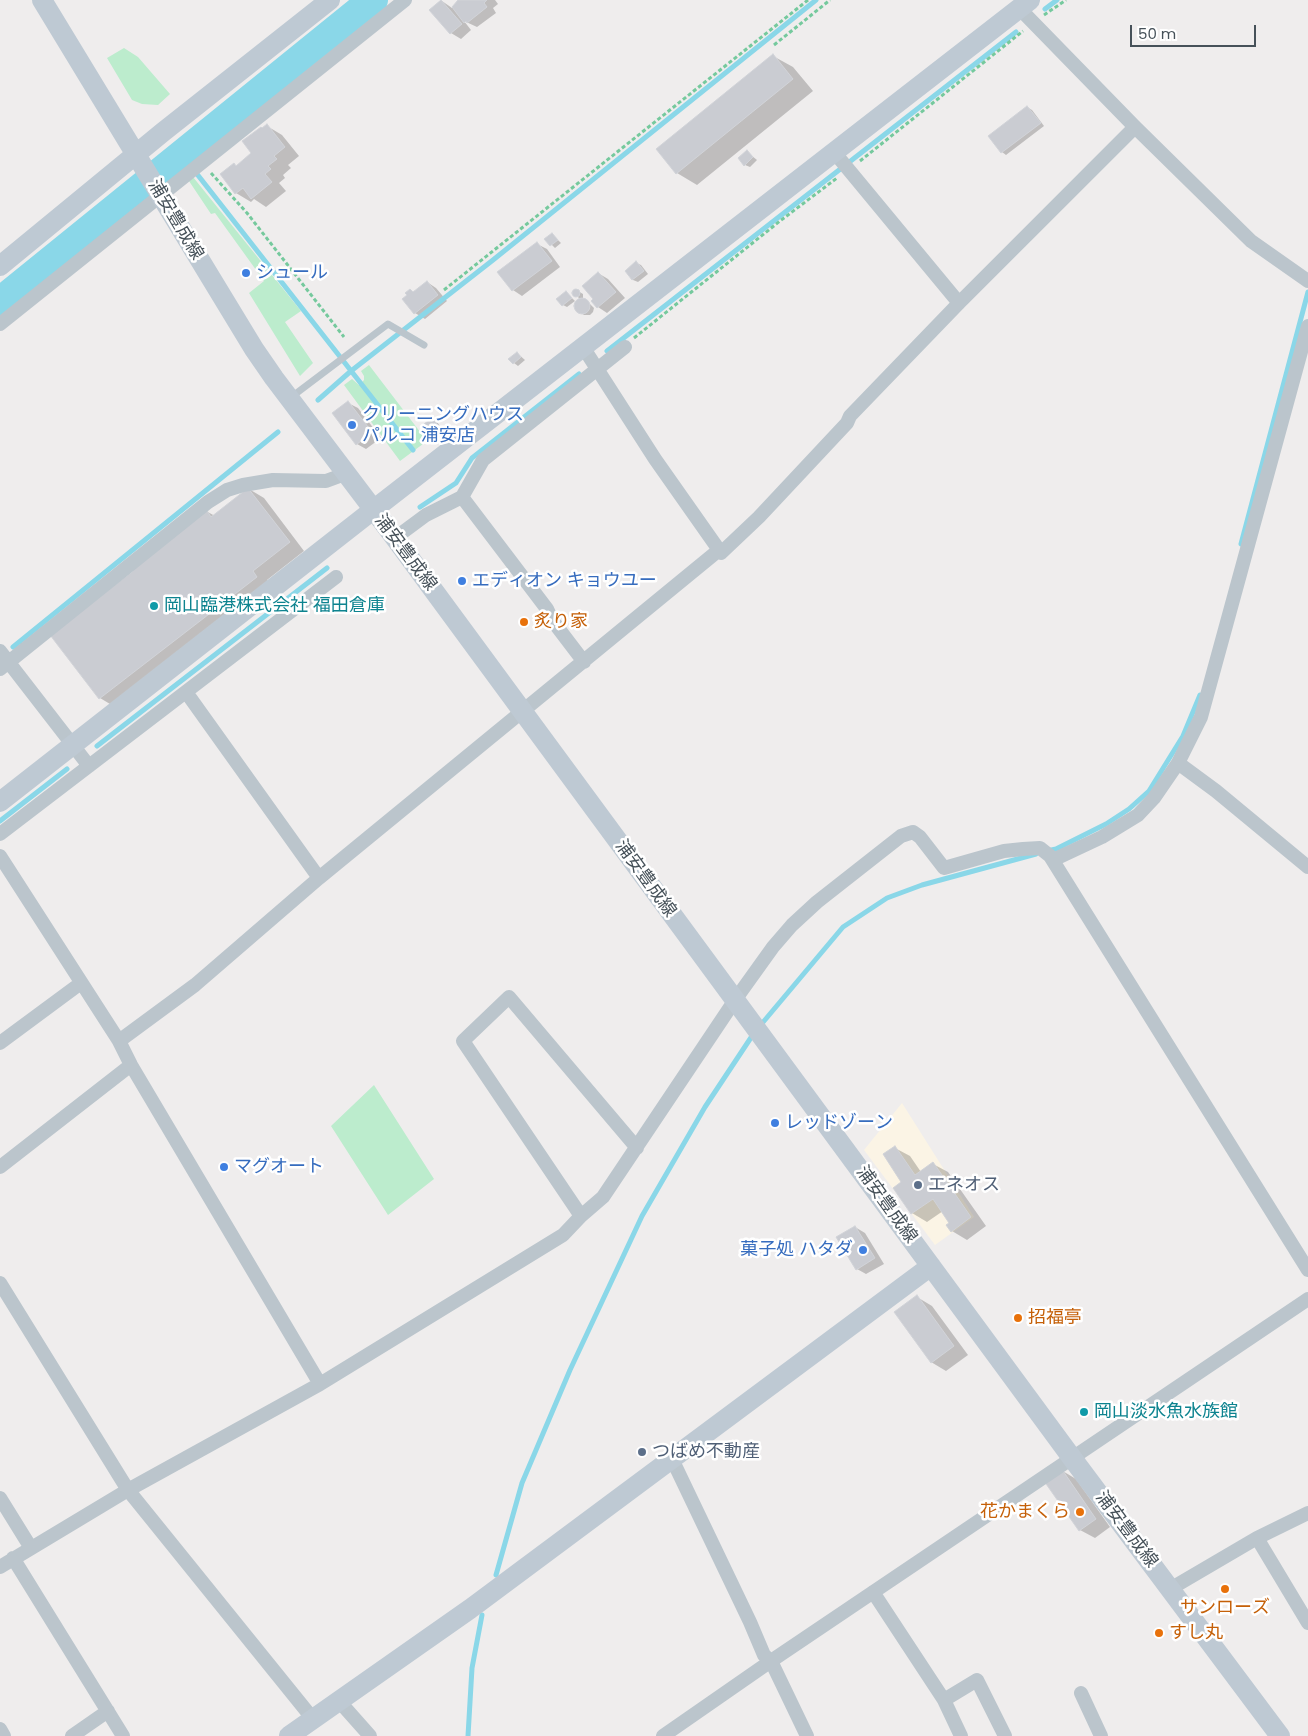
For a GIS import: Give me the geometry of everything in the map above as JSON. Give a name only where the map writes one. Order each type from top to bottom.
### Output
[{"type":"street","name":"浦安豊成線","points":[[42,0],[254,349],[1280,1736]]},
{"type":"street","points":[[0,266],[140,164],[163,132],[330,0]]},
{"type":"street","points":[[0,324],[159,194],[203,163],[404,0]]},
{"type":"street","points":[[0,802],[583,347],[842,160],[1024,4],[1135,127],[1251,241],[1307,280]]},
{"type":"street","points":[[583,347],[655,459],[721,553],[759,517],[847,423],[850,416],[959,302],[1135,127]]},
{"type":"street","points":[[842,160],[959,302]]},
{"type":"street","points":[[0,1567],[128,1490],[320,1384],[563,1235],[603,1197],[735,1000],[773,947],[792,925],[817,902],[901,836],[913,832],[920,837],[944,868],[1004,851],[1023,848],[1049,855],[1102,837],[1138,815],[1154,798],[1178,763],[1201,717],[1213,679],[1308,326]]},
{"type":"street","points":[[395,538],[426,515],[462,497],[483,460],[625,347]]},
{"type":"street","points":[[89,766],[3,661],[208,502],[227,490],[273,480],[326,481],[345,474]]},
{"type":"street","points":[[462,497],[547,609],[552,620],[584,662]]},
{"type":"street","points":[[119,1041],[195,985],[319,878],[719,550]]},
{"type":"street","points":[[0,834],[336,577]]},
{"type":"street","points":[[186,692],[319,878]]},
{"type":"street","points":[[1178,763],[1216,791],[1308,867]]},
{"type":"street","points":[[1049,855],[1308,1270]]},
{"type":"street","points":[[0,856],[119,1041],[131,1065],[320,1384]]},
{"type":"street","points":[[0,1043],[81,983]]},
{"type":"street","points":[[581,1216],[463,1041],[509,997],[637,1148]]},
{"type":"street","points":[[0,1167],[131,1065]]},
{"type":"street","points":[[289,1736],[470,1609],[931,1266]]},
{"type":"street","points":[[0,1283],[128,1490],[314,1719]]},
{"type":"street","points":[[662,1736],[770,1661],[1308,1299]]},
{"type":"street","points":[[672,1459],[764,1655],[770,1661],[807,1736]]},
{"type":"street","points":[[0,1498],[31,1548]]},
{"type":"street","points":[[1170,1589],[1257,1538],[1308,1513]]},
{"type":"street","points":[[1257,1538],[1308,1623]]},
{"type":"street","points":[[13,1558],[123,1736]]},
{"type":"street","points":[[873,1592],[944,1700],[961,1736]]},
{"type":"street","points":[[944,1700],[978,1680],[1004,1736]]},
{"type":"street","points":[[1081,1693],[1101,1736]]},
{"type":"street","points":[[339,1700],[370,1736]]},
{"type":"street","points":[[72,1736],[108,1711]]},
{"type":"street","points":[[0,1729],[4,1736]]},
{"type":"lane","points":[[290,398],[388,324],[424,345]]},
{"type":"path","points":[[444,290],[808,0]]},
{"type":"path","points":[[774,45],[830,0]]},
{"type":"path","points":[[203,163],[247,213],[344,337]]},
{"type":"shaded area","points":[[902,1103],[974,1217],[935,1245],[864,1150]]},
{"type":"green space","points":[[124,48],[138,57],[170,94],[158,105],[142,104],[132,100],[107,58]]},
{"type":"green space","points":[[193,177],[301,311],[285,322],[313,363],[300,376],[249,293],[264,281],[215,213],[211,214],[189,181]]},
{"type":"green space","points":[[369,365],[427,441],[400,461],[344,385],[352,379],[359,385],[364,380],[361,371]]},
{"type":"green space","points":[[374,1085],[434,1179],[388,1215],[331,1126]]},
{"type":"building","points":[[441,0],[462,24],[450,34],[429,10]]},
{"type":"building","points":[[458,0],[487,0],[484,3],[487,7],[467,23],[466,21],[464,23],[452,7]]},
{"type":"building","points":[[773,54],[793,79],[676,174],[656,149]]},
{"type":"building","points":[[1027,106],[1041,123],[1001,153],[988,136]]},
{"type":"building","points":[[267,124],[285,147],[274,156],[277,159],[268,166],[271,169],[265,174],[272,182],[251,199],[243,188],[235,194],[220,174],[234,163],[236,166],[251,153],[242,141]]},
{"type":"building","points":[[747,150],[753,157],[744,166],[738,158]]},
{"type":"building","points":[[552,233],[558,240],[550,246],[544,239]]},
{"type":"building","points":[[537,242],[552,261],[512,291],[497,272]]},
{"type":"building","points":[[636,261],[644,271],[632,280],[625,271]]},
{"type":"building","points":[[598,272],[616,292],[597,308],[591,301],[593,299],[582,286]]},
{"type":"building","points":[[427,281],[438,295],[414,314],[402,299],[410,289],[413,292]]},
{"type":"building","points":[[576,289],[580,293],[576,297],[572,293]]},
{"type":"building","points":[[566,291],[572,298],[562,306],[556,299]]},
{"type":"building","points":[[582,298],[588,300],[590,306],[588,312],[582,314],[576,312],[574,306],[576,300]]},
{"type":"building","points":[[517,352],[521,357],[513,364],[508,359]]},
{"type":"building","points":[[348,401],[372,432],[356,445],[332,413]]},
{"type":"building","points":[[432,418],[441,429],[429,438],[420,427]]},
{"type":"building","name":"岡山臨港株式会社 福田倉庫","points":[[248,488],[290,542],[253,571],[257,577],[99,699],[50,635],[133,571],[130,568],[206,509],[211,517]]},
{"type":"building","points":[[895,1146],[915,1175],[933,1162],[971,1217],[951,1232],[946,1225],[949,1223],[933,1199],[911,1214],[893,1188],[901,1182],[883,1154]]},
{"type":"building","points":[[855,1226],[875,1258],[856,1270],[836,1237]]},
{"type":"building","points":[[917,1295],[954,1346],[931,1363],[894,1312]]},
{"type":"building","points":[[1061,1468],[1096,1519],[1079,1531],[1044,1481]]},
{"type":"waterway","points":[[0,302],[373,0]]},
{"type":"waterway","points":[[318,400],[351,371],[493,260],[816,0]]},
{"type":"waterway","points":[[1045,9],[1057,0]]},
{"type":"waterway","points":[[607,351],[1016,32]]},
{"type":"waterway","points":[[182,155],[189,165]]},
{"type":"waterway","points":[[197,174],[413,450]]},
{"type":"waterway","points":[[1241,544],[1308,292]]},
{"type":"waterway","points":[[420,507],[456,483],[472,458],[579,374]]},
{"type":"waterway","points":[[13,647],[278,432]]},
{"type":"waterway","points":[[97,746],[327,568]]},
{"type":"waterway","points":[[1047,851],[1056,849],[1106,824],[1129,809],[1149,791],[1183,736],[1200,695]]},
{"type":"waterway","points":[[0,821],[67,769]]},
{"type":"waterway","points":[[759,1027],[843,927],[887,898],[922,885],[1036,854]]},
{"type":"waterway","points":[[496,1575],[522,1483],[570,1370],[642,1216],[705,1107],[754,1033]]},
{"type":"waterway","points":[[468,1736],[472,1668],[482,1615]]},
{"type":"place","name":"シュール","points":[[246,273]]},
{"type":"place","name":"クリーニングハウス パルコ 浦安店","points":[[352,425]]},
{"type":"place","name":"エディオン キョウユー","points":[[462,581]]},
{"type":"place","name":"岡山臨港株式会社 福田倉庫","points":[[154,606]]},
{"type":"place","name":"炙り家","points":[[524,622]]},
{"type":"place","name":"レッドゾーン","points":[[775,1123]]},
{"type":"place","name":"マグオート","points":[[224,1167]]},
{"type":"place","name":"エネオス","points":[[918,1185]]},
{"type":"place","name":"菓子処 ハタダ","points":[[863,1250]]},
{"type":"place","name":"招福亭","points":[[1018,1318]]},
{"type":"place","name":"岡山淡水魚水族館","points":[[1084,1412]]},
{"type":"place","name":"つばめ不動産","points":[[642,1452]]},
{"type":"place","name":"花かまくら","points":[[1080,1512]]},
{"type":"place","name":"サンローズ","points":[[1225,1589]]},
{"type":"place","name":"すし丸","points":[[1159,1633]]}]
